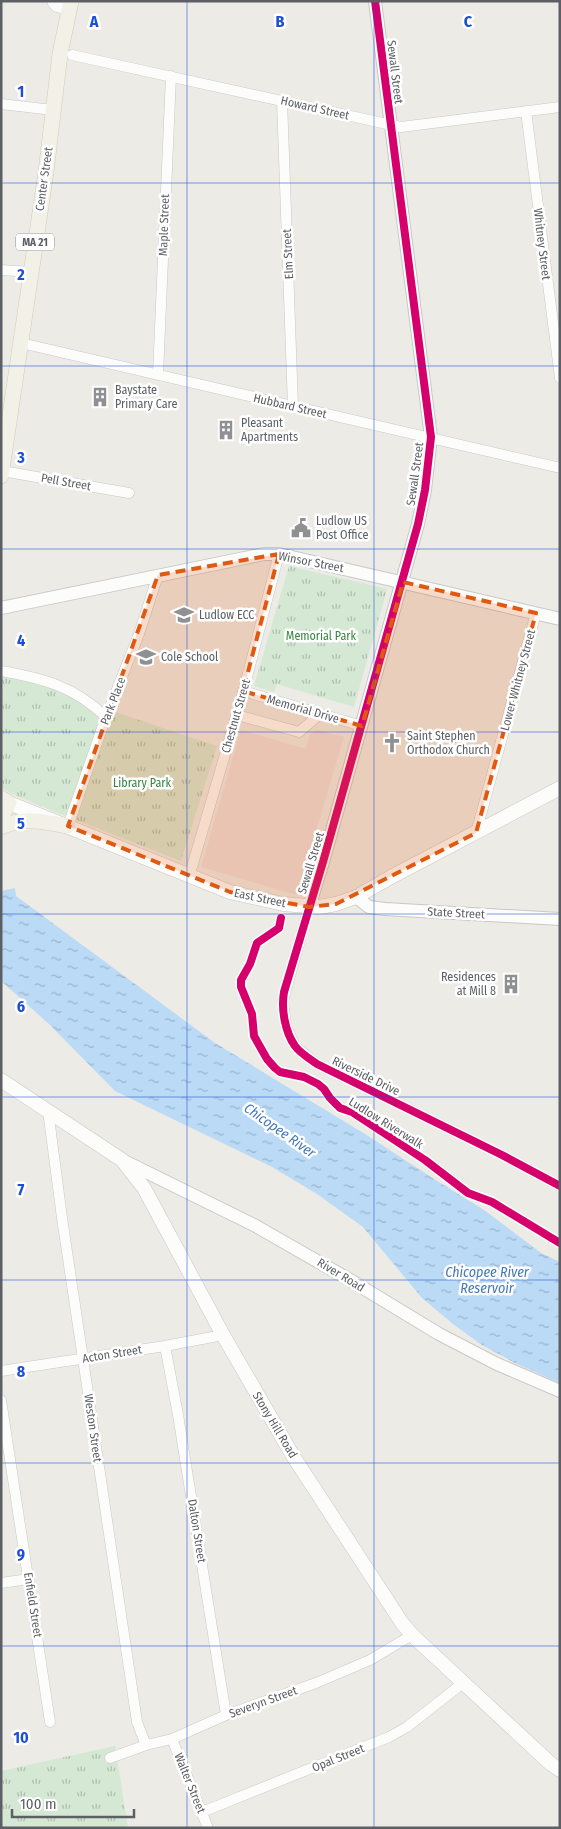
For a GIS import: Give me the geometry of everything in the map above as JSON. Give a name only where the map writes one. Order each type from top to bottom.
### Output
[{"type":"main road","points":[[54,1],[60,6],[70,5]]},
{"type":"main road","name":"Center Street","points":[[2,473],[60,54],[70,5]]},
{"type":"main road","name":"East Street","points":[[5,801],[230,892],[253,898],[309,907],[336,904],[356,897],[391,876],[560,788]]},
{"type":"main road","points":[[1,818],[5,801]]},
{"type":"main road","points":[[1,827],[16,821],[25,820],[68,826]]},
{"type":"main road","name":"Stony Hill Road","points":[[1,1080],[122,1160],[144,1188],[222,1335],[293,1456],[384,1596],[412,1635],[550,1764],[560,1770]]},
{"type":"street","name":"Sewall Street","points":[[309,907],[403,582],[425,490],[431,437],[374,1]]},
{"type":"street","name":"Howard Street","points":[[72,55],[401,127],[560,106]]},
{"type":"street","name":"Maple Street","points":[[158,374],[171,76]]},
{"type":"street","name":"Elm Street","points":[[282,101],[293,406]]},
{"type":"street","points":[[1,104],[53,110]]},
{"type":"street","name":"Whitney Street","points":[[526,111],[560,378]]},
{"type":"street","points":[[1,270],[31,272]]},
{"type":"street","name":"Hubbard Street","points":[[21,343],[560,468]]},
{"type":"street","name":"Pell Street","points":[[2,473],[129,493]]},
{"type":"street","name":"Winsor Street","points":[[1,608],[264,554],[279,554],[560,619]]},
{"type":"street","name":"Chestnut Street","points":[[189,876],[243,691],[279,554]]},
{"type":"street","name":"Park Place","points":[[68,826],[106,717],[140,634],[158,576]]},
{"type":"street","name":"Lower Whitney Street","points":[[476,833],[536,613]]},
{"type":"street","points":[[1,671],[36,677],[64,688],[94,705],[106,717]]},
{"type":"street","name":"Memorial Drive","points":[[243,691],[362,726]]},
{"type":"street","points":[[236,715],[299,732],[320,714]]},
{"type":"street","name":"State Street","points":[[356,897],[369,907],[385,909],[556,916]]},
{"type":"street","name":"Riverside Drive","points":[[309,907],[283,1001],[286,1026],[295,1046],[317,1064],[502,1155],[560,1186]]},
{"type":"street","name":"Weston Street","points":[[48,1110],[136,1713],[146,1744]]},
{"type":"street","name":"River Road","points":[[122,1160],[254,1225],[446,1338],[497,1364],[560,1391]]},
{"type":"street","name":"Acton Street","points":[[1,1371],[165,1346],[222,1335]]},
{"type":"street","name":"Dalton Street","points":[[165,1346],[226,1715]]},
{"type":"street","name":"Enfield Street","points":[[1,1400],[50,1722]]},
{"type":"street","points":[[1,1583],[29,1579]]},
{"type":"street","name":"Severyn Street","points":[[110,1758],[146,1744],[172,1739],[226,1715],[316,1683],[361,1664],[412,1635]]},
{"type":"street","name":"Opal Street","points":[[202,1812],[389,1737],[406,1727],[463,1684]]},
{"type":"street","name":"Walter Street","points":[[172,1739],[208,1828]]},
{"type":"highlighted area","points":[[279,554],[243,691],[362,726],[403,582],[536,613],[476,833],[336,904],[309,907],[230,892],[68,826],[158,575]]},
{"type":"shaded area","points":[[241,730],[306,749],[310,734],[317,730],[344,737],[297,895],[201,867]]},
{"type":"green space","name":"Memorial Park","points":[[289,566],[387,589],[354,707],[277,684],[274,692],[254,686]]},
{"type":"green space","name":"Library Park","points":[[1,673],[48,682],[106,716],[109,710],[217,746],[181,861],[53,811],[10,793],[1,787]]},
{"type":"green space","points":[[115,1746],[128,1828],[1,1828],[1,1771]]},
{"type":"water","name":"Chicopee River Reservoir","points":[[15,888],[16,896],[215,1043],[365,1134],[484,1210],[541,1253],[560,1262],[560,1383],[515,1363],[482,1345],[453,1324],[422,1298],[363,1227],[317,1194],[272,1167],[115,1091],[49,1024],[1,981],[1,891]]},
{"type":"cycle path","points":[[375,1],[431,437],[425,490],[418,524],[323,862],[284,992],[285,1020],[295,1046],[317,1064],[502,1155],[560,1186]]},
{"type":"cycle path","name":"Ludlow Riverwalk","points":[[281,918],[279,928],[257,943],[250,964],[241,980],[241,987],[252,1014],[254,1036],[267,1059],[280,1072],[304,1077],[318,1084],[340,1108],[352,1112],[425,1160],[468,1193],[492,1202],[560,1243]]},
{"type":"place","name":"Baystate Primary Care","points":[[100,397]]},
{"type":"place","name":"Pleasant Apartments","points":[[226,430]]},
{"type":"place","name":"Ludlow US Post Office","points":[[301,528]]},
{"type":"place","name":"Ludlow ECC","points":[[184,615]]},
{"type":"place","name":"Cole School","points":[[146,657]]},
{"type":"place","name":"Saint Stephen Orthodox Church","points":[[392,743]]},
{"type":"place","name":"Residences at Mill 8","points":[[511,984]]},
{"type":"water label","name":"Chicopee River","points":[[280,1130]]}]
